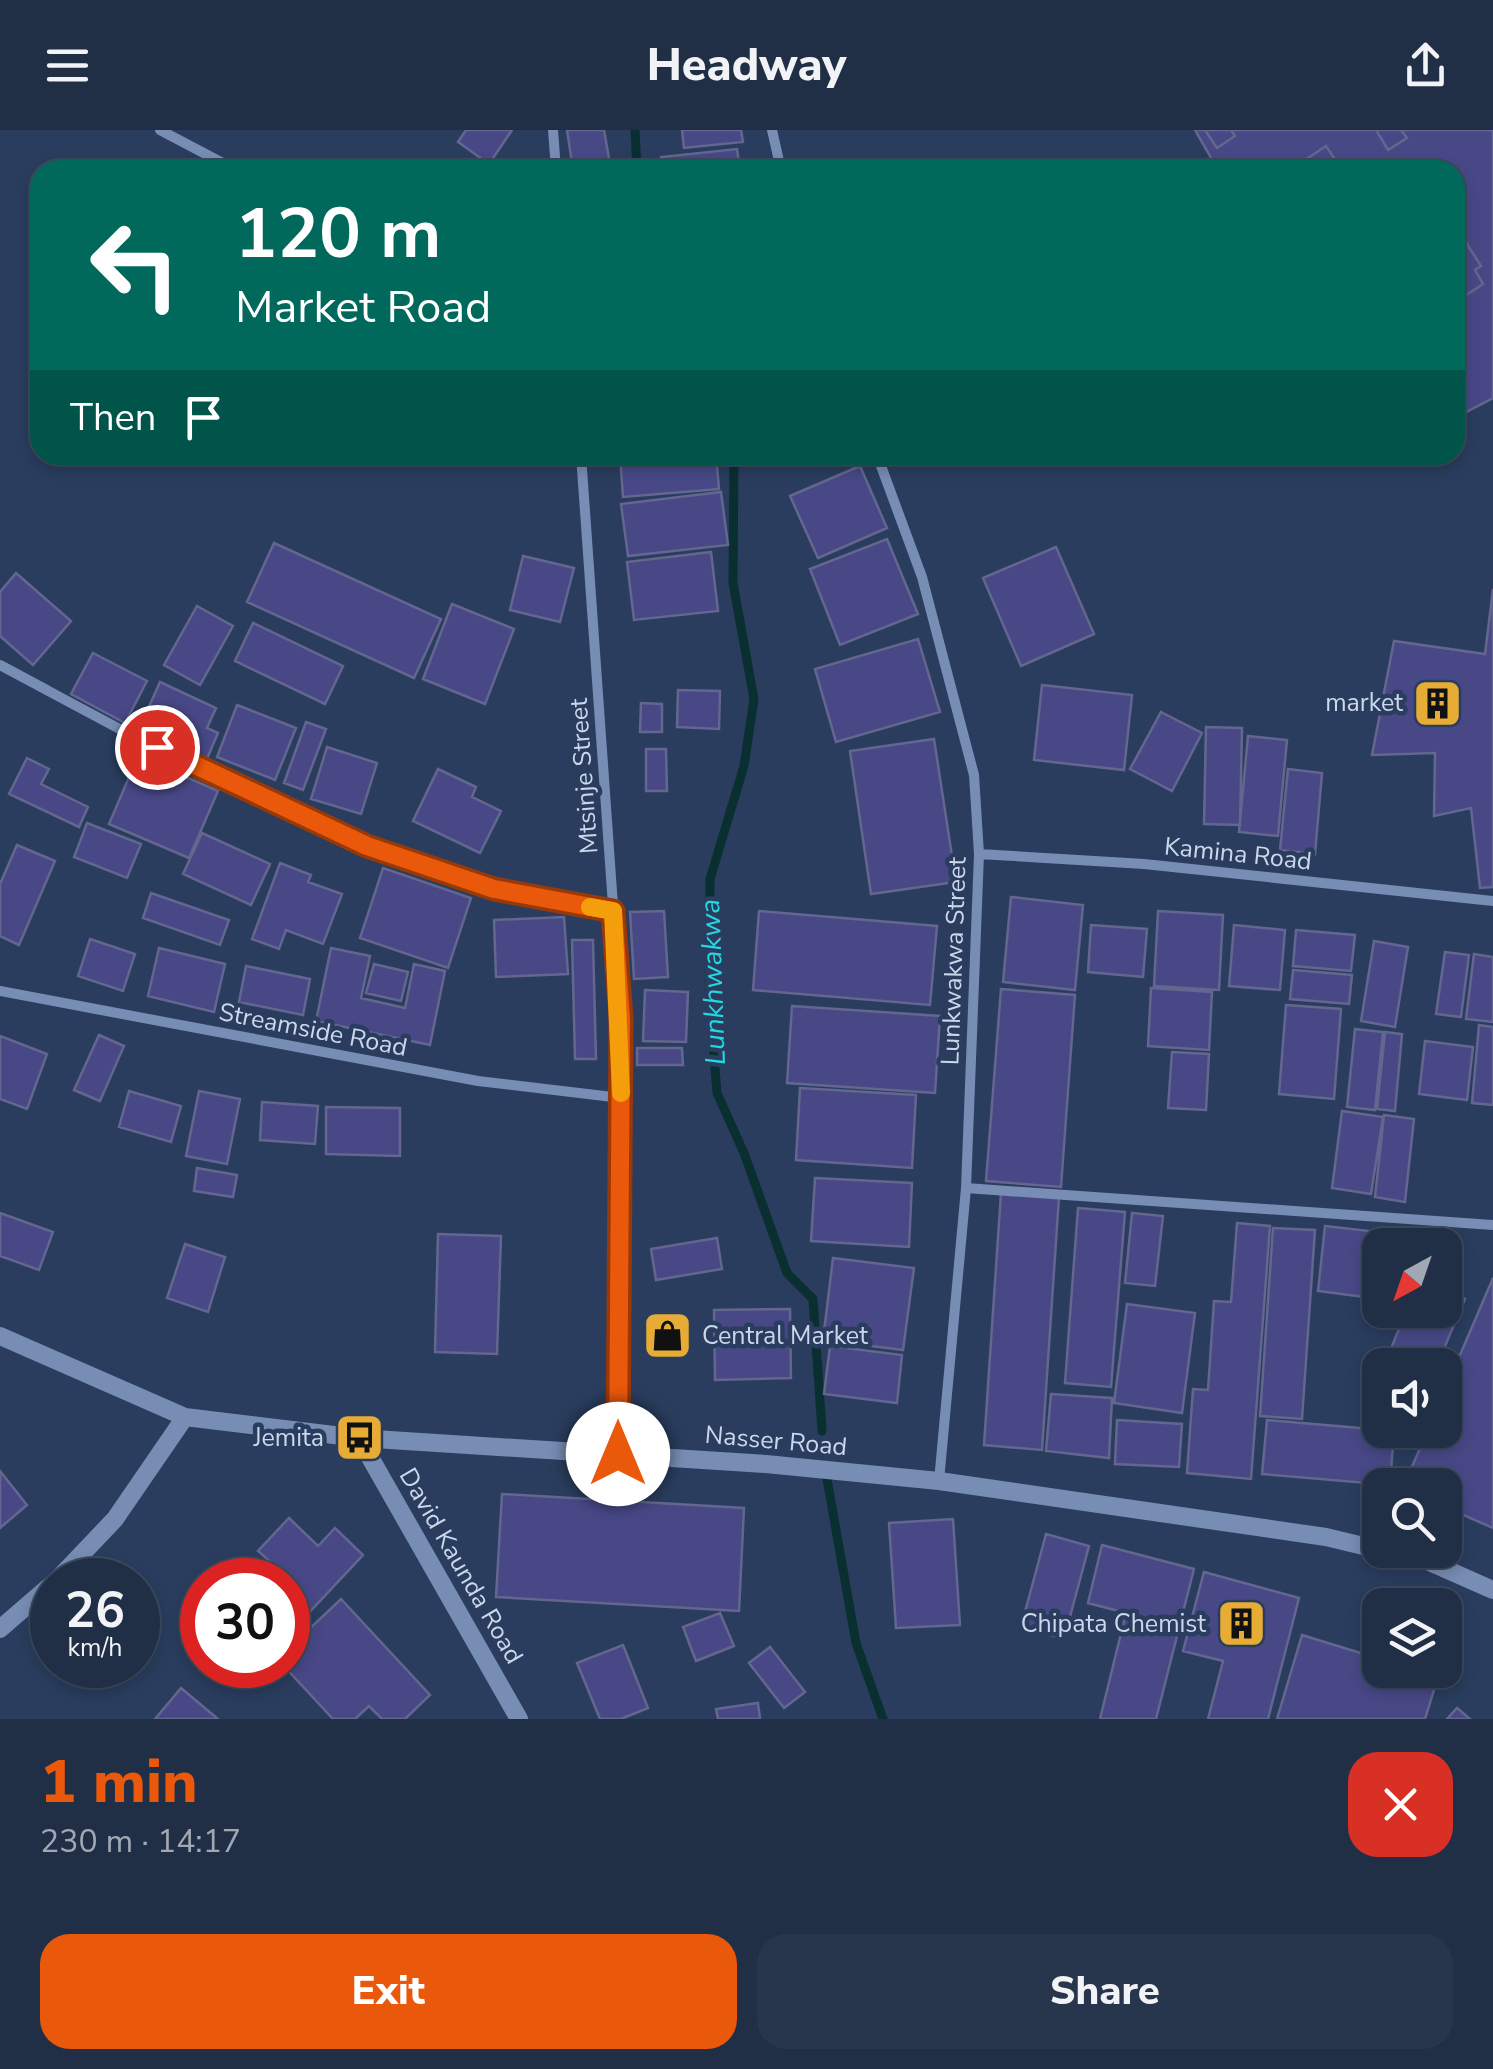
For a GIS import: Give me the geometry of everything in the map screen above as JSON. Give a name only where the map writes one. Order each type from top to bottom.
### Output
[{"type":"street","points":[[160,130],[217,160]]},
{"type":"street","points":[[552,130],[555,160]]},
{"type":"street","points":[[772,130],[779,160]]},
{"type":"street","name":"Mtsinje Street","points":[[582,465],[621,1018],[618,1454]]},
{"type":"street","name":"Lunkwakwa Street","points":[[881,465],[922,577],[974,775],[979,854],[966,1188],[939,1481]]},
{"type":"street","points":[[0,665],[263,800],[367,846],[494,889],[613,911]]},
{"type":"street","name":"Kamina Road","points":[[979,854],[1144,864],[1493,901]]},
{"type":"street","name":"Streamside Road","points":[[0,991],[478,1080],[620,1098]]},
{"type":"street","points":[[966,1188],[1493,1225]]},
{"type":"street","name":"Nasser Road","points":[[0,1336],[186,1417],[359,1438],[618,1454],[939,1481],[1362,1546]]},
{"type":"street","points":[[78,1558],[115,1519],[186,1417]]},
{"type":"street","name":"David Kaunda Road","points":[[359,1438],[519,1719]]},
{"type":"street","name":"Nasser Road","points":[[1443,1568],[1493,1590]]},
{"type":"street","points":[[0,1629],[30,1603]]},
{"type":"building","points":[[466,130],[512,130],[492,160],[483,160],[458,142]]},
{"type":"building","points":[[567,130],[604,130],[609,160],[572,160]]},
{"type":"building","points":[[682,130],[741,130],[743,142],[684,148]]},
{"type":"building","points":[[1195,130],[1493,130],[1493,398],[1465,413],[1465,160],[1212,160]]},
{"type":"building","points":[[1205,130],[1231,130],[1235,136],[1217,148]]},
{"type":"building","points":[[1376,130],[1401,130],[1407,138],[1388,150]]},
{"type":"building","points":[[1326,146],[1335,160],[1305,160]]},
{"type":"building","points":[[737,149],[739,160],[661,160],[661,157]]},
{"type":"building","points":[[1465,241],[1481,266],[1475,270],[1483,284],[1466,295]]},
{"type":"building","points":[[621,465],[717,465],[719,489],[623,497]]},
{"type":"building","points":[[860,466],[887,528],[818,558],[790,496]]},
{"type":"building","points":[[721,492],[728,545],[628,556],[621,504]]},
{"type":"building","points":[[887,539],[918,614],[840,645],[810,569]]},
{"type":"building","points":[[274,543],[441,619],[414,678],[247,602]]},
{"type":"building","points":[[1056,547],[1094,634],[1021,666],[983,578]]},
{"type":"building","points":[[711,552],[718,611],[634,620],[627,562]]},
{"type":"building","points":[[523,556],[574,568],[560,622],[510,610]]},
{"type":"building","points":[[16,573],[71,621],[33,665],[0,636],[0,592]]},
{"type":"building","name":"market","points":[[1493,589],[1493,887],[1480,888],[1471,808],[1434,816],[1435,753],[1372,755],[1394,641],[1485,654]]},
{"type":"building","points":[[452,604],[514,629],[485,704],[423,679]]},
{"type":"building","points":[[197,606],[233,626],[200,685],[164,665]]},
{"type":"building","points":[[253,623],[343,666],[325,704],[235,661]]},
{"type":"building","points":[[918,639],[940,712],[836,742],[815,669]]},
{"type":"building","points":[[93,653],[147,681],[125,723],[71,694]]},
{"type":"building","points":[[160,682],[216,708],[207,728],[218,733],[206,761],[139,729]]},
{"type":"building","points":[[1042,685],[1132,695],[1124,770],[1034,760]]},
{"type":"building","points":[[678,690],[720,691],[719,729],[677,727]]},
{"type":"building","points":[[641,703],[662,704],[662,732],[640,732]]},
{"type":"building","points":[[237,705],[296,728],[275,780],[217,757]]},
{"type":"building","points":[[1161,712],[1202,733],[1172,791],[1130,769]]},
{"type":"building","points":[[306,722],[326,729],[303,790],[284,783]]},
{"type":"building","points":[[1206,727],[1242,728],[1240,825],[1204,824]]},
{"type":"building","points":[[1248,736],[1287,740],[1278,836],[1239,832]]},
{"type":"building","points":[[934,739],[956,882],[871,894],[850,751]]},
{"type":"building","points":[[327,747],[377,763],[361,814],[311,799]]},
{"type":"building","points":[[646,749],[666,749],[667,791],[646,791]]},
{"type":"building","points":[[138,756],[218,791],[189,858],[109,824]]},
{"type":"building","points":[[27,758],[49,769],[41,784],[88,807],[79,827],[9,794]]},
{"type":"building","points":[[438,769],[476,787],[472,797],[501,811],[480,853],[413,821]]},
{"type":"building","points":[[1288,769],[1322,773],[1315,854],[1280,850]]},
{"type":"building","points":[[87,823],[141,844],[127,878],[74,857]]},
{"type":"building","points":[[202,833],[270,864],[251,905],[183,874]]},
{"type":"building","points":[[17,845],[55,861],[19,945],[0,936],[0,884]]},
{"type":"building","points":[[280,863],[311,875],[308,882],[342,894],[323,944],[286,930],[279,949],[252,939]]},
{"type":"building","points":[[383,868],[471,898],[448,968],[360,938]]},
{"type":"building","points":[[151,893],[229,920],[220,945],[143,918]]},
{"type":"building","points":[[1011,897],[1083,905],[1075,990],[1003,982]]},
{"type":"building","points":[[664,911],[668,977],[634,979],[630,912]]},
{"type":"building","points":[[759,911],[937,926],[930,1005],[753,990]]},
{"type":"building","points":[[1158,911],[1223,915],[1219,990],[1154,986]]},
{"type":"building","points":[[564,917],[568,974],[496,977],[494,920]]},
{"type":"building","points":[[1091,925],[1147,929],[1143,977],[1088,972]]},
{"type":"building","points":[[1234,925],[1285,930],[1280,990],[1229,986]]},
{"type":"building","points":[[1296,930],[1355,935],[1351,971],[1293,966]]},
{"type":"building","points":[[90,939],[135,954],[123,991],[78,976]]},
{"type":"building","points":[[572,940],[593,940],[596,1059],[575,1059]]},
{"type":"building","points":[[1374,941],[1408,947],[1395,1027],[1361,1021]]},
{"type":"building","points":[[159,948],[225,964],[214,1012],[148,996]]},
{"type":"building","points":[[331,948],[370,956],[361,998],[405,1008],[414,964],[445,971],[430,1045],[316,1021]]},
{"type":"building","points":[[1445,952],[1469,955],[1461,1017],[1436,1014]]},
{"type":"building","points":[[1474,954],[1493,957],[1493,1022],[1466,1019]]},
{"type":"building","points":[[374,964],[408,972],[401,1001],[366,993]]},
{"type":"building","points":[[246,966],[310,979],[303,1015],[239,1002]]},
{"type":"building","points":[[1293,970],[1352,975],[1349,1004],[1290,999]]},
{"type":"building","points":[[1151,988],[1212,992],[1209,1050],[1148,1046]]},
{"type":"building","points":[[1001,989],[1075,995],[1061,1187],[986,1181]]},
{"type":"building","points":[[645,990],[688,992],[686,1042],[643,1041]]},
{"type":"building","points":[[1286,1005],[1341,1009],[1334,1099],[1279,1094]]},
{"type":"building","points":[[792,1006],[940,1016],[935,1093],[787,1083]]},
{"type":"building","points":[[1479,1025],[1493,1027],[1493,1105],[1472,1103]]},
{"type":"building","points":[[1355,1029],[1383,1032],[1375,1110],[1347,1107]]},
{"type":"building","points":[[1385,1032],[1402,1034],[1395,1111],[1377,1109]]},
{"type":"building","points":[[99,1035],[124,1046],[100,1101],[74,1090]]},
{"type":"building","points":[[0,1036],[47,1054],[27,1109],[0,1099]]},
{"type":"building","points":[[1425,1041],[1473,1047],[1467,1100],[1419,1094]]},
{"type":"building","points":[[637,1048],[682,1048],[683,1065],[637,1065]]},
{"type":"building","points":[[1172,1052],[1209,1054],[1206,1110],[1168,1108]]},
{"type":"building","points":[[800,1088],[916,1095],[912,1168],[796,1160]]},
{"type":"building","points":[[129,1091],[181,1106],[171,1142],[119,1127]]},
{"type":"building","points":[[199,1091],[240,1099],[227,1164],[186,1156]]},
{"type":"building","points":[[262,1102],[318,1106],[315,1144],[260,1140]]},
{"type":"building","points":[[326,1107],[400,1108],[400,1156],[326,1154]]},
{"type":"building","points":[[1342,1111],[1383,1117],[1371,1194],[1332,1188]]},
{"type":"building","points":[[1384,1115],[1414,1119],[1405,1202],[1375,1197]]},
{"type":"building","points":[[197,1168],[237,1175],[233,1197],[194,1191]]},
{"type":"building","points":[[815,1178],[912,1183],[909,1247],[811,1241]]},
{"type":"building","points":[[1001,1193],[1059,1197],[1042,1450],[984,1445]]},
{"type":"building","points":[[1078,1208],[1125,1212],[1111,1387],[1065,1383]]},
{"type":"building","points":[[0,1213],[53,1232],[39,1270],[0,1256]]},
{"type":"building","points":[[1132,1213],[1163,1216],[1155,1286],[1125,1283]]},
{"type":"building","points":[[1237,1223],[1270,1226],[1251,1479],[1187,1473],[1193,1389],[1208,1390],[1214,1301],[1231,1302]]},
{"type":"building","points":[[1325,1226],[1362,1230],[1362,1297],[1318,1291]]},
{"type":"building","points":[[1273,1228],[1315,1230],[1302,1419],[1260,1416]]},
{"type":"building","points":[[438,1234],[501,1236],[497,1354],[435,1352]]},
{"type":"building","points":[[717,1238],[722,1269],[656,1280],[651,1249]]},
{"type":"building","points":[[185,1244],[225,1257],[208,1312],[167,1298]]},
{"type":"building","points":[[833,1258],[914,1268],[903,1350],[823,1340]]},
{"type":"building","points":[[1493,1278],[1493,1528],[1462,1514],[1462,1468],[1411,1468],[1420,1448],[1462,1448],[1462,1350]]},
{"type":"building","points":[[1127,1304],[1195,1313],[1182,1413],[1114,1403]]},
{"type":"building","points":[[790,1309],[791,1378],[715,1380],[714,1310]]},
{"type":"building","points":[[1399,1328],[1453,1328],[1444,1348],[1391,1348]]},
{"type":"building","points":[[830,1346],[902,1355],[897,1403],[824,1394]]},
{"type":"building","points":[[1051,1394],[1112,1398],[1109,1458],[1046,1451]]},
{"type":"building","points":[[1117,1420],[1182,1424],[1179,1467],[1115,1464]]},
{"type":"building","points":[[1267,1420],[1362,1428],[1362,1448],[1393,1448],[1391,1468],[1362,1468],[1362,1483],[1262,1474]]},
{"type":"building","points":[[0,1471],[27,1505],[0,1528]]},
{"type":"building","points":[[502,1494],[744,1508],[739,1611],[496,1597]]},
{"type":"building","points":[[289,1518],[318,1546],[335,1528],[363,1555],[310,1612],[310,1558],[266,1558],[258,1551]]},
{"type":"building","points":[[953,1519],[960,1625],[896,1628],[889,1523]]},
{"type":"building","points":[[1046,1534],[1089,1546],[1064,1639],[1021,1627]]},
{"type":"building","points":[[1102,1545],[1194,1569],[1156,1719],[1100,1719],[1126,1613],[1088,1603]]},
{"type":"building","name":"Chipata Chemist","points":[[1204,1572],[1299,1598],[1268,1719],[1208,1719],[1223,1661],[1183,1651]]},
{"type":"building","points":[[341,1599],[430,1695],[405,1719],[382,1719],[369,1706],[355,1719],[333,1719],[304,1688],[310,1688],[310,1628]]},
{"type":"building","points":[[720,1613],[734,1646],[696,1661],[683,1627]]},
{"type":"building","points":[[1302,1635],[1362,1653],[1362,1688],[1435,1688],[1425,1719],[1277,1719]]},
{"type":"building","points":[[623,1645],[648,1708],[621,1719],[600,1719],[577,1663]]},
{"type":"building","points":[[770,1647],[805,1692],[784,1708],[749,1663]]},
{"type":"building","points":[[181,1688],[218,1719],[155,1719]]},
{"type":"building","points":[[758,1703],[760,1719],[718,1719],[716,1709]]},
{"type":"building","points":[[1457,1708],[1470,1719],[1447,1719]]},
{"type":"waterway","name":"Lunkhwakwa","points":[[635,130],[636,160]]},
{"type":"waterway","name":"Lunkhwakwa","points":[[734,465],[733,583],[754,699],[744,766],[710,879],[709,996],[717,1093],[744,1153],[787,1273],[813,1299],[822,1431]]},
{"type":"waterway","name":"Lunkhwakwa","points":[[827,1479],[856,1643],[883,1719]]},
{"type":"slow traffic","points":[[590,907],[613,911],[621,1018],[621,1093]]},
{"type":"place","name":"market","points":[[1438,703]]},
{"type":"place","name":"Central Market","points":[[667,1336]]},
{"type":"place","name":"Jemita","points":[[359,1438]]},
{"type":"place","name":"Chipata Chemist","points":[[1241,1624]]},
{"type":"route","points":[[157,747],[367,846],[494,889],[613,911],[621,1018],[618,1454]]}]
